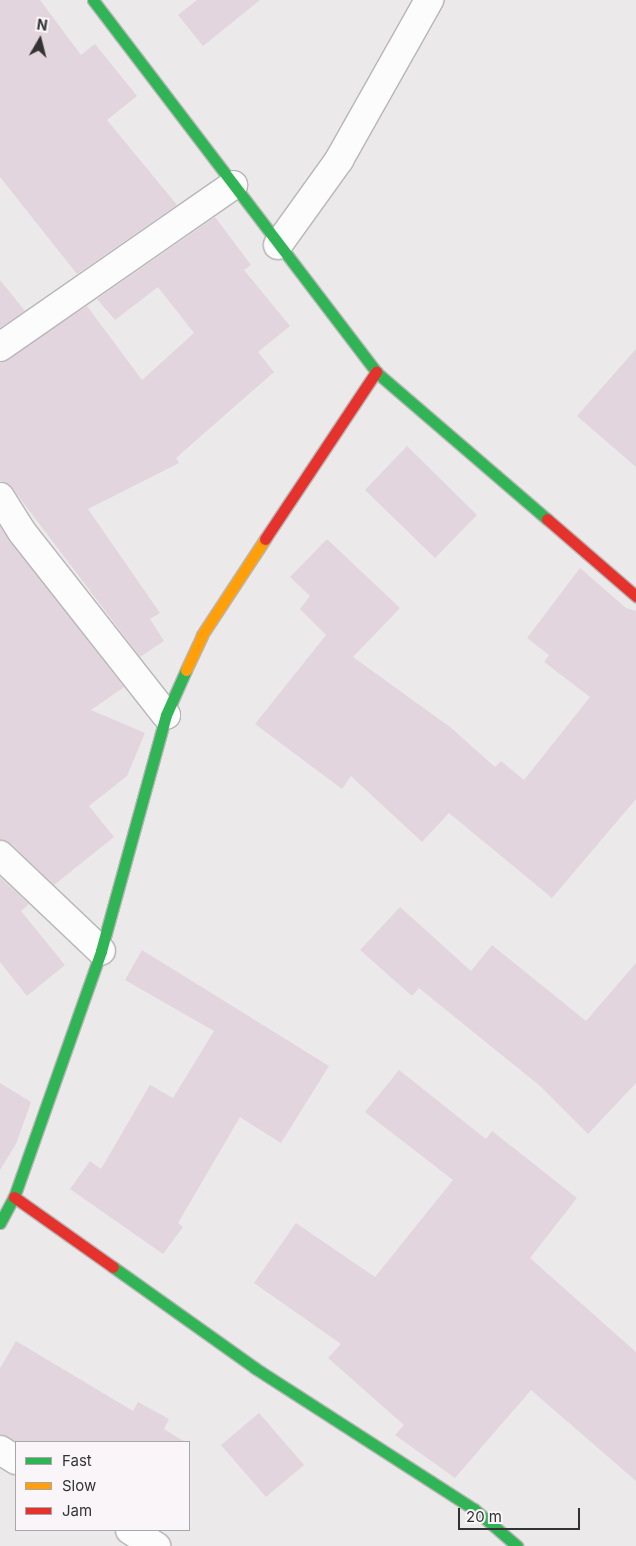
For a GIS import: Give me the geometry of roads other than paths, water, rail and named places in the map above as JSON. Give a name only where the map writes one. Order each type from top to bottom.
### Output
[{"type":"street","points":[[93,0],[376,372],[636,596]]},
{"type":"street","points":[[278,245],[340,160],[429,0]]},
{"type":"street","points":[[0,347],[98,283],[233,185]]},
{"type":"street","points":[[0,1223],[14,1196],[101,951],[166,715],[202,634],[376,372]]},
{"type":"street","points":[[0,497],[22,532],[166,715]]},
{"type":"street","points":[[0,855],[101,951]]},
{"type":"street","points":[[14,1196],[255,1368],[474,1509],[517,1546]]},
{"type":"street","points":[[0,1450],[15,1459]]},
{"type":"street","points":[[132,1531],[156,1546]]}]
